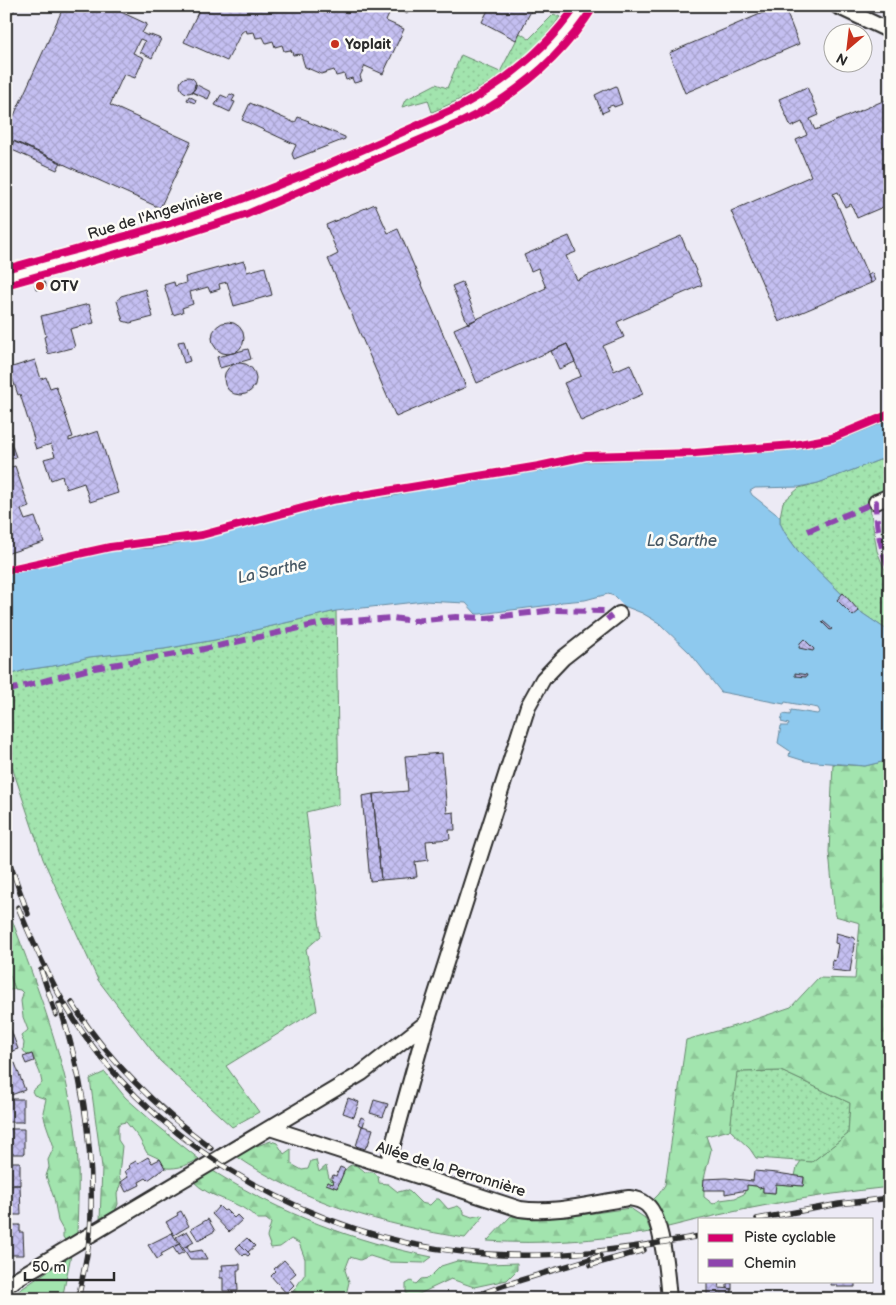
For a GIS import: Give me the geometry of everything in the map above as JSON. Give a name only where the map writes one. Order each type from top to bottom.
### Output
[{"type":"street","name":"Rue de l'Angevinière","points":[[6,275],[192,222],[263,198],[461,115],[502,92],[542,60],[566,34],[585,6]]},
{"type":"street","points":[[837,6],[890,31]]},
{"type":"street","points":[[876,502],[890,496]]},
{"type":"street","points":[[387,1166],[428,1022],[528,706],[543,679],[563,658],[619,614]]},
{"type":"street","points":[[6,1287],[16,1279],[362,1073],[428,1022]]},
{"type":"street","name":"Allée de la Perronnière","points":[[270,1128],[520,1209],[533,1211],[556,1210],[629,1198],[637,1199],[648,1205],[656,1223],[664,1252],[669,1299]]},
{"type":"green space","points":[[554,14],[560,17],[534,48],[503,74],[486,85],[432,112],[428,100],[402,107],[405,100],[436,84],[447,88],[461,55],[500,72],[520,33],[529,39]]},
{"type":"green space","points":[[890,456],[890,492],[869,501],[877,551],[890,582],[890,632],[859,611],[798,551],[785,533],[780,523],[780,517],[783,502],[799,488],[818,483]]},
{"type":"green space","points":[[890,506],[890,563],[883,543],[882,530],[884,509]]},
{"type":"green space","points":[[336,611],[339,804],[306,812],[321,936],[306,949],[317,1010],[226,1066],[259,1112],[232,1127],[160,1061],[98,980],[43,859],[6,749],[6,676],[25,670],[59,665],[89,657],[164,649],[237,636]]},
{"type":"green space","points":[[890,760],[890,1187],[776,1203],[707,1218],[698,1218],[698,1220],[664,1228],[648,1205],[665,1185],[686,1040],[791,1007],[818,978],[855,979],[860,923],[835,916],[829,852],[833,764],[865,766]],"holes":[[[781,1071],[850,1103],[848,1134],[812,1162],[801,1161],[795,1176],[804,1177],[803,1186],[776,1184],[775,1193],[763,1192],[763,1187],[747,1185],[744,1194],[735,1198],[720,1200],[713,1204],[704,1197],[704,1179],[711,1150],[706,1136],[730,1130],[737,1072]]]},
{"type":"green space","points":[[6,904],[37,986],[70,1098],[77,1140],[77,1234],[65,1240],[46,1176],[49,1167],[48,1160],[54,1147],[43,1112],[46,1099],[34,1095],[32,1091],[42,1083],[40,1073],[32,1054],[27,1055],[23,1050],[24,1043],[21,1036],[28,1030],[23,1017],[21,1001],[23,993],[15,989],[6,965]]},
{"type":"green space","points":[[6,965],[15,989],[6,991]]},
{"type":"green space","points":[[781,1071],[850,1103],[848,1134],[812,1162],[756,1158],[750,1149],[730,1130],[736,1072]]},
{"type":"green space","points":[[105,1072],[125,1097],[199,1159],[183,1166],[165,1168],[160,1159],[147,1153],[139,1138],[126,1122],[121,1123],[118,1125],[118,1140],[122,1146],[119,1175],[121,1182],[117,1194],[118,1204],[114,1214],[100,1221],[102,1167],[90,1079]]},
{"type":"green space","points":[[271,1141],[277,1143],[284,1154],[291,1149],[291,1164],[302,1170],[308,1169],[311,1161],[316,1160],[319,1172],[326,1166],[329,1178],[334,1181],[333,1184],[327,1182],[326,1184],[337,1188],[346,1168],[354,1165],[365,1172],[373,1172],[378,1176],[379,1183],[388,1184],[398,1192],[406,1190],[410,1192],[421,1203],[430,1205],[436,1199],[439,1199],[448,1209],[458,1206],[464,1211],[464,1214],[472,1217],[481,1215],[483,1217],[465,1238],[404,1226],[346,1210],[289,1187],[236,1156],[248,1149]]},
{"type":"green space","points":[[213,1171],[265,1200],[319,1224],[374,1243],[432,1257],[424,1263],[389,1262],[370,1256],[360,1260],[350,1257],[345,1270],[349,1282],[345,1299],[294,1299],[292,1293],[305,1274],[305,1259],[299,1243],[291,1239],[280,1247],[271,1248],[267,1237],[271,1223],[266,1219],[257,1219],[243,1208],[208,1192],[193,1181]]},
{"type":"green space","points":[[630,1208],[645,1218],[651,1232],[569,1241],[487,1241],[511,1216],[530,1219],[566,1217]]},
{"type":"green space","points":[[71,1255],[62,1299],[7,1299]]},
{"type":"green space","points":[[457,1261],[488,1264],[517,1263],[517,1270],[507,1280],[474,1287],[451,1279],[415,1296],[408,1297],[406,1284],[411,1281],[416,1284],[421,1279],[429,1278],[441,1266]]},
{"type":"water","name":"La Sarthe","points":[[890,420],[890,456],[818,483],[799,487],[755,488],[750,491],[752,495],[780,517],[780,523],[785,533],[798,551],[859,611],[890,632],[890,760],[865,766],[805,761],[789,756],[790,751],[778,743],[781,726],[788,726],[789,724],[781,722],[783,714],[790,715],[791,710],[817,714],[820,712],[818,708],[785,702],[784,704],[721,692],[690,653],[659,623],[642,613],[624,606],[614,596],[608,594],[585,600],[480,614],[476,614],[466,603],[424,601],[336,611],[237,636],[164,649],[89,657],[59,665],[25,670],[6,676],[6,575],[119,549],[156,548],[202,539],[336,503],[370,496],[388,497],[449,484],[542,471],[580,462],[709,457],[796,450],[833,443]]},
{"type":"building","points":[[6,6],[16,6],[6,27]]},
{"type":"building","points":[[64,6],[108,6],[147,24],[142,33],[161,39],[152,58],[140,52],[145,41],[140,39],[133,53],[144,58],[135,78],[124,74],[110,105],[191,142],[160,208],[6,138],[6,133]]},
{"type":"building","name":"Yoplait","points":[[201,6],[393,6],[386,21],[404,29],[383,74],[365,66],[360,76],[362,81],[354,83],[352,78],[346,80],[344,74],[336,76],[334,70],[321,74],[305,67],[301,54],[293,55],[291,50],[284,51],[282,45],[275,47],[273,41],[266,43],[263,37],[256,38],[254,32],[247,33],[246,29],[241,33],[227,61],[184,42]]},
{"type":"building","points":[[407,6],[411,7],[407,14],[404,12]]},
{"type":"building","points":[[490,6],[522,6],[531,11],[516,40],[482,22]]},
{"type":"building","points":[[644,6],[656,6],[654,10]]},
{"type":"building","points":[[779,6],[784,6],[799,44],[685,93],[669,53]]},
{"type":"building","points":[[188,77],[196,85],[188,93],[180,85]]},
{"type":"building","points":[[195,84],[211,92],[208,99],[192,92]]},
{"type":"building","points":[[616,86],[622,104],[607,107],[609,110],[602,113],[595,95]]},
{"type":"building","points":[[807,87],[819,115],[810,119],[815,130],[890,98],[890,204],[857,218],[851,204],[845,207],[838,192],[833,194],[871,283],[779,322],[731,211],[811,176],[796,140],[807,135],[802,122],[791,127],[779,99]]},
{"type":"building","points":[[230,94],[235,96],[232,101],[235,102],[230,112],[215,105],[221,95],[228,98]]},
{"type":"building","points":[[189,96],[196,100],[195,103],[187,100]]},
{"type":"building","points":[[250,103],[295,123],[298,117],[309,121],[345,137],[345,139],[294,159],[292,154],[296,145],[242,120]]},
{"type":"building","points":[[14,141],[61,162],[57,170],[10,149]]},
{"type":"building","points":[[375,204],[388,233],[398,229],[466,387],[396,417],[328,259],[338,254],[326,225]]},
{"type":"building","points":[[569,236],[576,252],[566,256],[577,280],[681,236],[702,285],[617,322],[624,337],[603,346],[614,371],[630,364],[643,394],[581,421],[564,383],[581,376],[567,344],[477,383],[454,329],[546,288],[538,268],[531,271],[524,255]]},
{"type":"building","points":[[244,261],[247,272],[265,267],[272,295],[234,306],[227,282],[219,284],[220,289],[210,292],[208,287],[190,292],[193,304],[182,308],[183,312],[173,315],[164,285],[174,282],[175,286],[186,283],[185,277]]},
{"type":"building","points":[[872,273],[875,281],[871,283],[868,275]]},
{"type":"building","name":"OTV","points":[[44,282],[46,287],[36,290],[35,284]]},
{"type":"building","points":[[462,282],[477,319],[468,324],[452,286]]},
{"type":"building","points":[[145,289],[153,317],[130,323],[123,321],[117,301],[121,296]]},
{"type":"building","points":[[89,304],[94,323],[70,329],[75,347],[48,354],[41,316]]},
{"type":"building","points":[[228,322],[234,323],[239,327],[243,332],[243,344],[239,349],[234,353],[228,354],[222,353],[217,349],[213,344],[212,338],[213,332],[217,327],[222,323]]},
{"type":"building","points":[[184,341],[190,361],[184,363],[178,342]]},
{"type":"building","points":[[567,344],[575,362],[559,369],[551,351]]},
{"type":"building","points":[[248,349],[251,359],[220,368],[217,357]]},
{"type":"building","points":[[35,360],[41,379],[46,377],[50,388],[56,386],[73,437],[69,438],[69,441],[98,431],[118,493],[90,502],[84,483],[66,489],[62,476],[51,480],[44,459],[55,456],[51,444],[36,449],[20,394],[18,395],[9,368]]},
{"type":"building","points":[[240,363],[246,364],[251,368],[255,373],[255,385],[251,390],[246,394],[240,395],[234,394],[229,390],[225,385],[224,379],[225,373],[229,368],[234,364]]},
{"type":"building","points":[[6,429],[16,457],[6,461]]},
{"type":"building","points":[[15,466],[29,507],[21,510],[25,520],[35,517],[44,542],[6,554],[6,468]]},
{"type":"building","points":[[843,593],[859,611],[853,616],[837,600]]},
{"type":"building","points":[[823,621],[832,629],[830,630]]},
{"type":"building","points":[[804,639],[814,649],[813,651],[799,648],[800,643]]},
{"type":"building","points":[[795,673],[807,675],[806,677],[795,676]]},
{"type":"building","points":[[442,753],[447,813],[454,812],[455,830],[449,830],[450,839],[426,841],[428,860],[415,862],[417,877],[381,880],[373,794],[408,791],[405,756]]},
{"type":"building","points":[[373,794],[381,880],[370,881],[362,796]]},
{"type":"building","points":[[836,933],[855,938],[850,972],[831,970],[832,960],[835,961],[838,944],[835,943]]},
{"type":"building","points":[[10,1028],[18,1049],[6,1053],[6,1029]]},
{"type":"building","points":[[32,1054],[34,1061],[26,1064],[23,1057]]},
{"type":"building","points":[[15,1063],[25,1090],[11,1095],[6,1083],[6,1066]]},
{"type":"building","points":[[348,1098],[359,1102],[354,1117],[343,1113]]},
{"type":"building","points":[[6,1099],[23,1099],[23,1122],[6,1122]]},
{"type":"building","points":[[374,1100],[388,1104],[383,1117],[370,1113]]},
{"type":"building","points":[[361,1117],[365,1119],[363,1126],[358,1124]]},
{"type":"building","points":[[362,1126],[373,1129],[365,1149],[356,1146]]},
{"type":"building","points":[[7,1129],[24,1129],[24,1154],[6,1154]]},
{"type":"building","points":[[148,1157],[152,1163],[160,1159],[165,1168],[148,1180],[146,1178],[139,1182],[140,1185],[126,1192],[121,1182],[128,1177],[125,1171],[130,1168],[129,1165],[136,1161],[138,1163]]},
{"type":"building","points":[[6,1162],[20,1162],[20,1185],[6,1185]]},
{"type":"building","points":[[340,1167],[345,1169],[337,1188],[326,1184],[327,1182],[333,1184],[334,1181],[331,1180],[333,1175],[336,1176]]},
{"type":"building","points":[[754,1171],[804,1177],[803,1186],[776,1184],[775,1193],[763,1192],[763,1187],[747,1185],[747,1190],[725,1194],[725,1190],[703,1190],[704,1179],[726,1178],[753,1181]]},
{"type":"building","points":[[6,1185],[20,1185],[21,1215],[6,1215]]},
{"type":"building","points":[[219,1206],[234,1218],[237,1215],[242,1220],[229,1232],[212,1214]]},
{"type":"building","points":[[181,1211],[189,1226],[174,1235],[166,1222]]},
{"type":"building","points":[[208,1219],[215,1231],[198,1240],[191,1229]]},
{"type":"building","points":[[6,1225],[20,1225],[20,1232],[23,1232],[24,1255],[7,1255]]},
{"type":"building","points":[[187,1231],[194,1242],[183,1248],[176,1237]]},
{"type":"building","points":[[172,1233],[179,1244],[161,1254],[162,1256],[157,1259],[148,1245]]},
{"type":"building","points":[[247,1238],[255,1246],[248,1252],[240,1244]]},
{"type":"building","points":[[179,1244],[184,1252],[178,1255],[173,1247]]},
{"type":"building","points":[[240,1244],[250,1254],[248,1256],[245,1254],[243,1256],[236,1248]]},
{"type":"building","points":[[187,1246],[190,1252],[202,1250],[207,1259],[190,1259],[183,1248]]},
{"type":"building","points":[[284,1260],[296,1273],[289,1279],[294,1285],[286,1293],[271,1276],[276,1271],[274,1269]]},
{"type":"building","points":[[240,1264],[240,1270],[237,1270],[238,1291],[223,1291],[223,1278],[220,1278],[220,1271],[223,1271],[222,1265]]},
{"type":"building","points":[[707,1282],[718,1282],[719,1288],[732,1289],[731,1295],[707,1295]]},
{"type":"building","points":[[831,1282],[855,1282],[855,1287],[831,1285]]},
{"type":"building","points":[[727,1283],[732,1283],[732,1289],[727,1288]]},
{"type":"building","points":[[720,1294],[731,1295],[731,1299],[720,1299]]},
{"type":"building","points":[[711,1295],[720,1295],[720,1299],[711,1299]]},
{"type":"railway","points":[[6,853],[28,914]]},
{"type":"railway","points":[[18,907],[39,955],[64,1003],[83,1033],[117,1076],[157,1116],[201,1151],[250,1182],[301,1208],[354,1228],[408,1243],[463,1252],[552,1255],[612,1250],[698,1236]]},
{"type":"railway","points":[[41,970],[56,1015]]},
{"type":"railway","points":[[72,1003],[101,1044],[135,1082],[172,1117],[211,1148]]},
{"type":"railway","points":[[59,1004],[74,1055],[84,1106],[90,1158],[90,1233],[78,1299]]},
{"type":"railway","points":[[762,1218],[839,1204],[890,1198]]},
{"type":"railway","points":[[591,1265],[644,1250]]},
{"type":"railway","points":[[466,1299],[600,1256]]},
{"type":"marked path","points":[[808,531],[876,502],[880,538],[890,572]]},
{"type":"marked path","points":[[6,691],[89,669],[199,650],[323,623],[393,618],[413,621],[456,617],[487,618],[554,610],[604,611],[611,620]]},
{"type":"cycle path","points":[[6,269],[145,230],[228,204],[316,170],[461,106],[510,75],[539,50],[576,6]]},
{"type":"cycle path","points":[[6,285],[166,240],[245,215],[462,122],[501,100],[536,73],[567,42],[594,6]]},
{"type":"cycle path","points":[[6,570],[110,547],[202,535],[332,500],[539,466],[586,456],[695,453],[794,445],[832,438],[890,414]]},
{"type":"place","name":"Yoplait","points":[[335,44]]},
{"type":"place","name":"OTV","points":[[40,286]]}]
